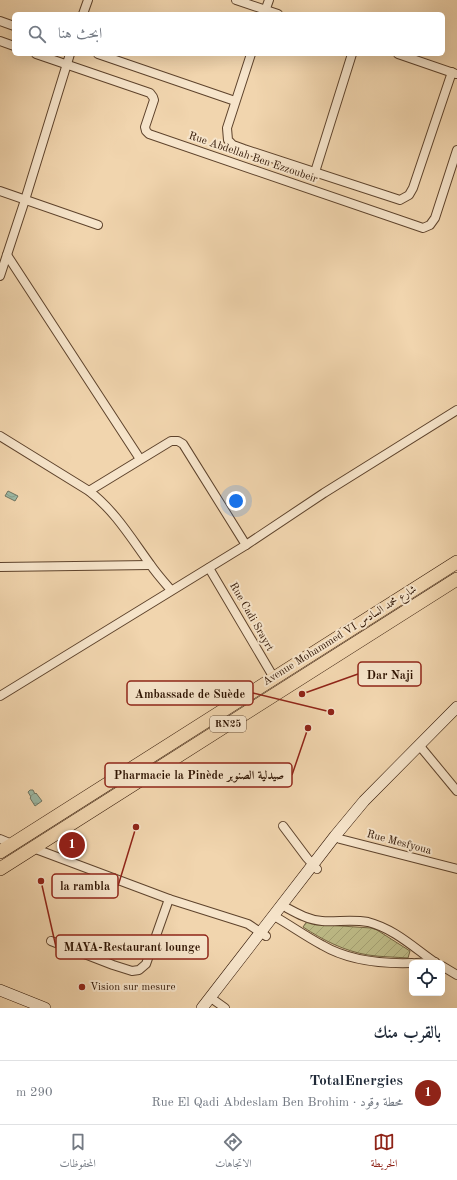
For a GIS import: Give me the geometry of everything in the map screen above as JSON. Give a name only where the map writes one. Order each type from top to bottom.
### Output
[{"type":"main road","name":"Avenue Mohammed VI شارع محمد السادس","points":[[0,852],[6,842],[274,678],[457,562]]},
{"type":"main road","name":"Avenue Mohammed VI شارع محمد السادس","points":[[0,869],[457,579]]},
{"type":"main road","points":[[421,747],[457,707]]},
{"type":"main road","points":[[202,1008],[212,1002],[375,789],[457,716]]},
{"type":"main road","points":[[277,917],[287,908],[315,867]]},
{"type":"main road","points":[[0,990],[24,1004],[46,1008]]},
{"type":"street","points":[[84,12],[88,0]]},
{"type":"street","points":[[236,0],[265,12],[269,0]]},
{"type":"street","points":[[0,21],[12,25]]},
{"type":"street","points":[[0,41],[12,45]]},
{"type":"street","name":"Rue Abdellah Ben Ezzoubeir","points":[[42,56],[150,93],[154,100],[145,127],[149,134],[423,228],[430,225],[435,218],[457,150]]},
{"type":"street","points":[[0,276],[26,200],[69,56]]},
{"type":"street","points":[[104,56],[235,101]]},
{"type":"street","name":"Rue Abdellah Ben Ezzoubeir","points":[[250,56],[227,128],[228,140],[233,145],[400,200],[409,195],[413,188],[454,73]]},
{"type":"street","points":[[315,172],[351,56]]},
{"type":"street","points":[[404,56],[454,73]]},
{"type":"street","points":[[0,191],[98,225]]},
{"type":"street","points":[[7,255],[140,459]]},
{"type":"street","points":[[0,696],[246,545],[457,410]]},
{"type":"street","points":[[0,436],[89,491],[102,501],[116,517],[150,565],[171,590]]},
{"type":"street","points":[[89,491],[171,441],[178,441],[183,444],[246,545]]},
{"type":"street","points":[[0,567],[150,565]]},
{"type":"street","name":"Rue Cadi Srayrt","points":[[209,568],[274,678]]},
{"type":"street","points":[[421,747],[457,791]]},
{"type":"street","points":[[284,826],[315,867]]},
{"type":"street","name":"Rue Mesfyoua","points":[[338,837],[457,869]]},
{"type":"street","points":[[33,848],[169,899],[248,924],[264,934]]},
{"type":"street","points":[[51,941],[113,965],[132,971],[139,970],[146,964],[169,899]]},
{"type":"street","points":[[287,908],[310,918],[322,921],[348,920],[367,922],[388,929],[409,942],[431,960]]},
{"type":"street","points":[[277,917],[323,946],[348,956],[372,962],[409,963]]},
{"type":"street","points":[[445,968],[457,975]]},
{"type":"street","points":[[212,1002],[225,1008]]},
{"type":"shaded area","points":[[307,921],[326,925],[371,928],[377,930],[410,951],[408,958],[368,955],[342,948],[326,941],[303,927]]},
{"type":"water","points":[[8,491],[18,496],[15,501],[5,496]]},
{"type":"water","points":[[33,790],[42,801],[35,806],[28,792]]},
{"type":"place","name":"Dar Naji","points":[[302,694]]},
{"type":"place","name":"Ambassade de Suède","points":[[331,712]]},
{"type":"place","name":"Pharmacie la Pinède صيدلية الصنوبر","points":[[308,728]]},
{"type":"place","name":"la rambla","points":[[136,827]]},
{"type":"place","name":"TotalEnergies","points":[[72,845]]},
{"type":"place","name":"MAYA-Restaurant lounge","points":[[41,881]]},
{"type":"place","name":"Vision sur mesure","points":[[82,987]]}]
